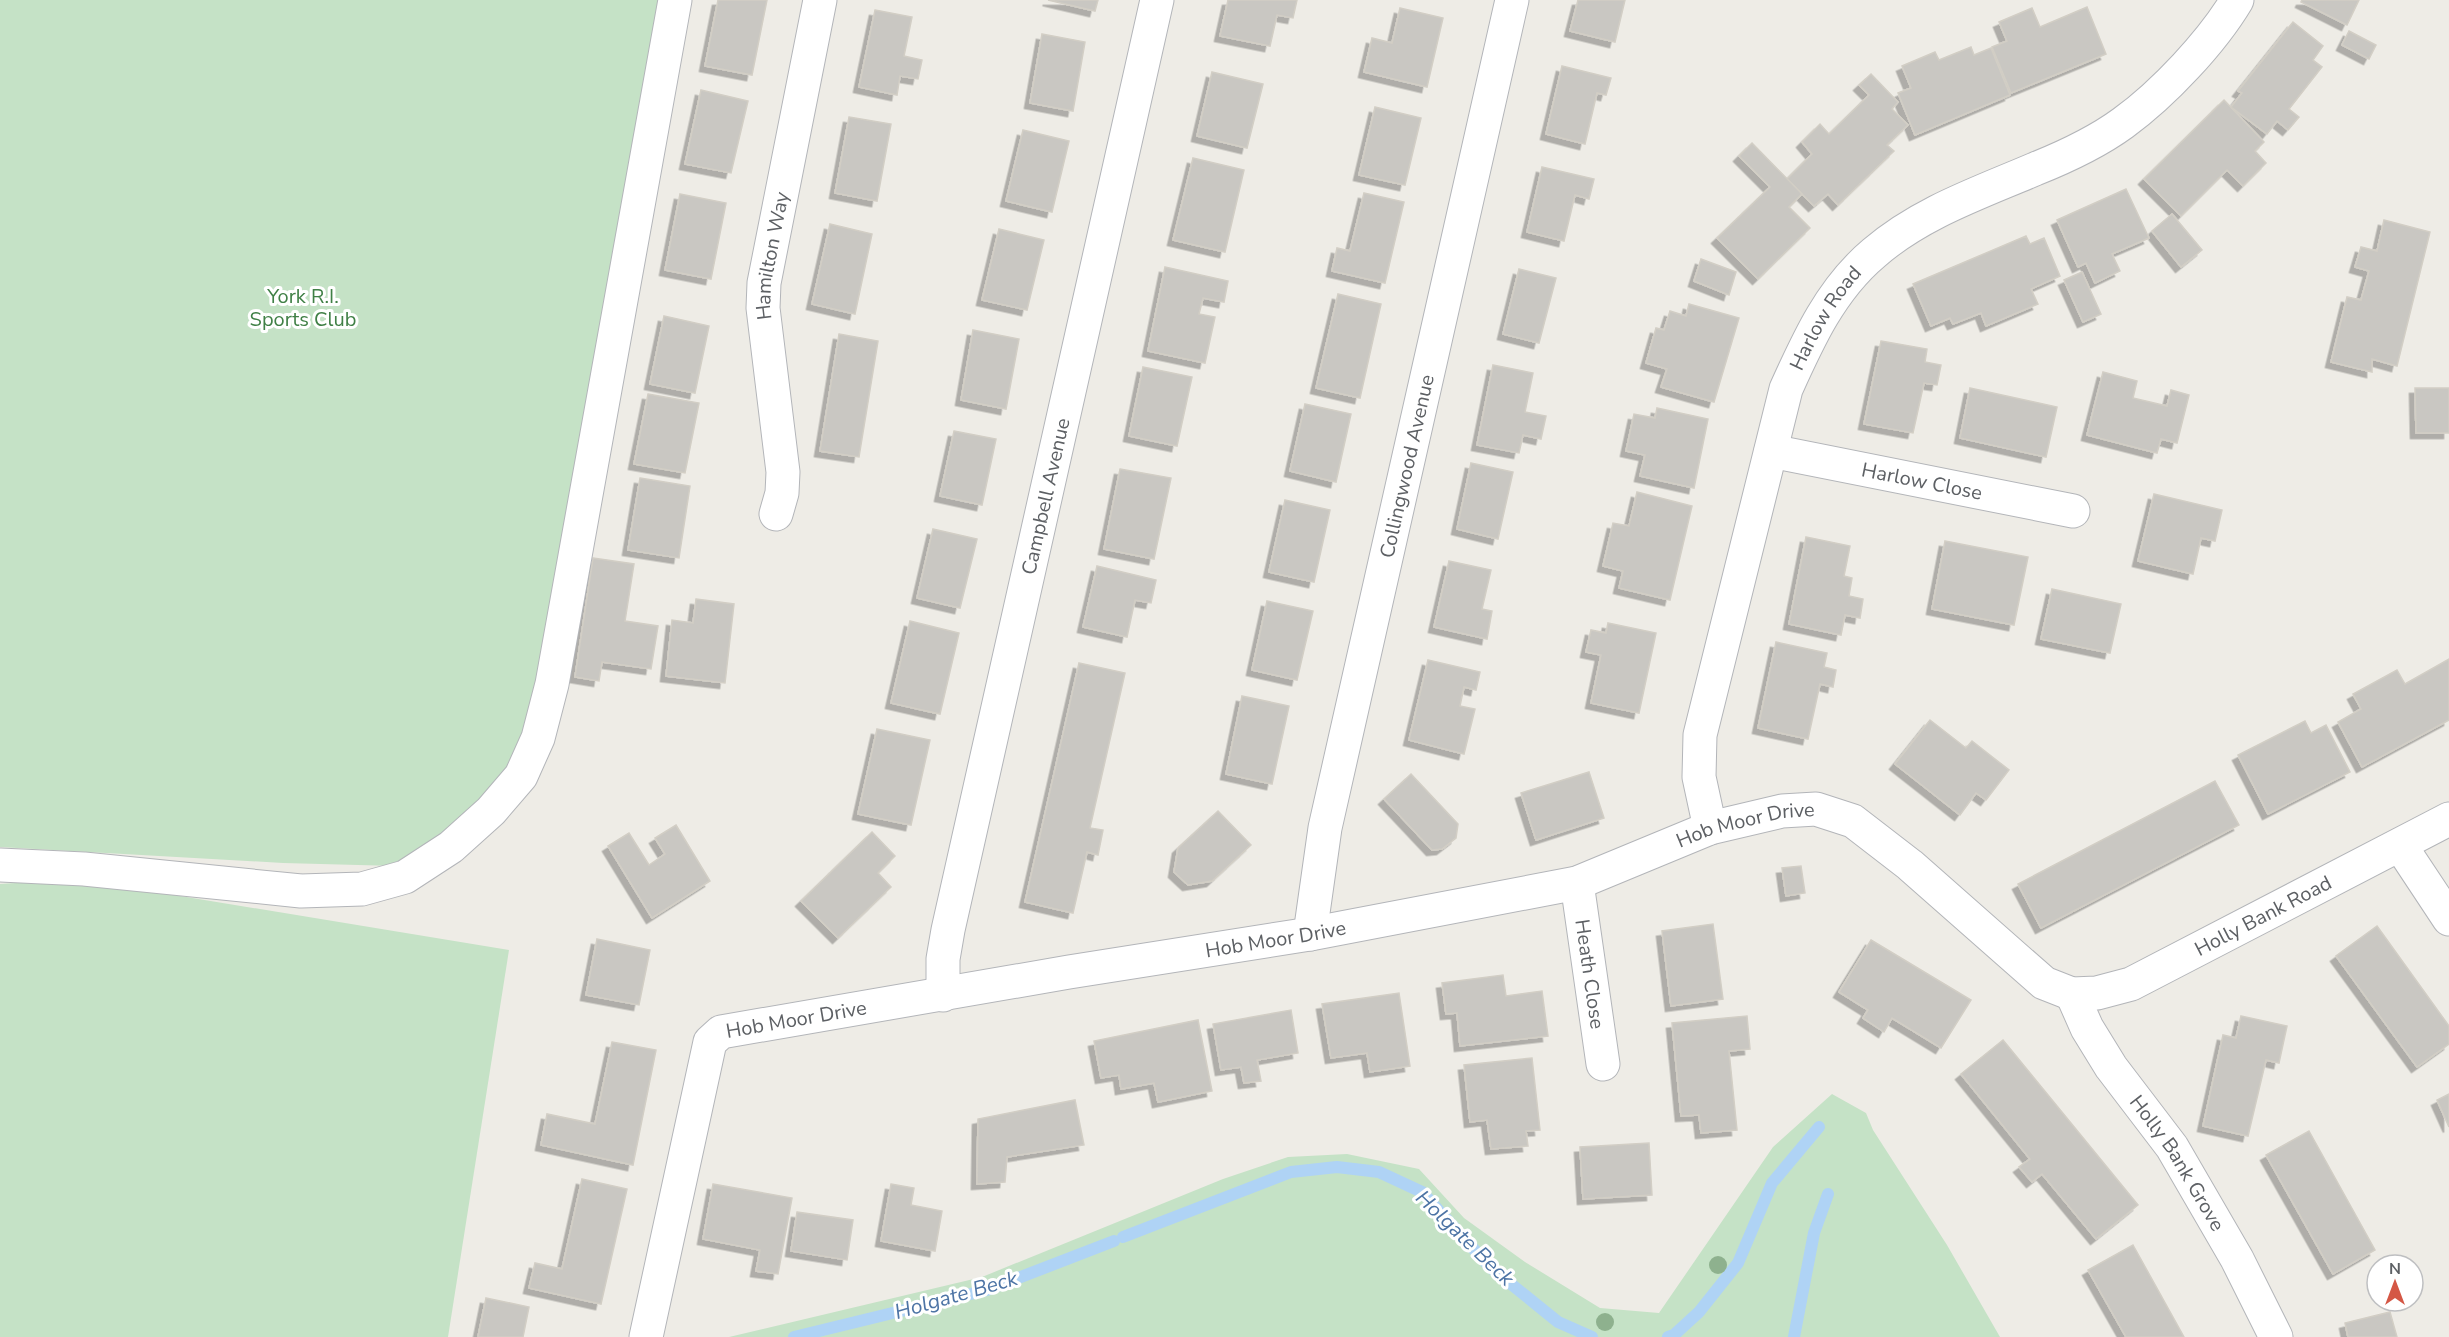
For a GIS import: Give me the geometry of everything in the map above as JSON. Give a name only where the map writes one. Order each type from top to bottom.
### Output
[{"type":"street","points":[[0,865],[84,869],[301,891],[362,889],[405,877],[451,847],[491,811],[521,776],[538,738],[552,684],[675,0]]},
{"type":"street","name":"Hamilton Way","points":[[776,514],[782,493],[783,472],[763,308],[764,283],[819,0]]},
{"type":"street","name":"Campbell Avenue","points":[[943,995],[943,959],[948,930],[1157,0]]},
{"type":"street","name":"Collingwood Avenue","points":[[1310,934],[1325,828],[1512,0]]},
{"type":"street","name":"Harlow Road","points":[[1710,828],[1699,777],[1700,735],[1786,389],[1808,340],[1835,295],[1873,253],[1916,222],[1970,195],[2036,169],[2124,123],[2177,75],[2223,24],[2237,0]]},
{"type":"street","name":"Harlow Close","points":[[1771,451],[2073,511]]},
{"type":"street","name":"Hob Moor Drive","points":[[646,1337],[710,1042],[721,1032],[1069,972],[1310,934],[1577,883],[1710,828],[1782,811],[1816,809],[1853,820],[1910,865],[2044,983],[2072,994]]},
{"type":"street","name":"Holly Bank Road","points":[[2072,994],[2097,993],[2131,984],[2449,819]]},
{"type":"street","points":[[2400,845],[2449,919]]},
{"type":"street","name":"Heath Close","points":[[1577,883],[1603,1064]]},
{"type":"street","name":"Holly Bank Grove","points":[[2072,994],[2087,1028],[2111,1067],[2172,1147],[2237,1259],[2276,1337]]},
{"type":"green space","name":"York R.I. Sports Club","points":[[0,0],[666,0],[543,677],[512,765],[451,828],[396,866],[283,863],[0,847]]},
{"type":"green space","points":[[77,879],[509,950],[448,1337],[0,1337],[0,884]]},
{"type":"green space","points":[[1832,1094],[1866,1113],[1873,1130],[1947,1245],[2000,1337],[729,1337],[982,1277],[1223,1179],[1288,1157],[1347,1154],[1419,1169],[1464,1218],[1525,1262],[1600,1308],[1659,1313],[1773,1147]]},
{"type":"building","points":[[718,0],[767,0],[752,75],[705,66]]},
{"type":"building","points":[[1048,0],[1098,0],[1095,11]]},
{"type":"building","points":[[1228,0],[1297,0],[1293,18],[1277,15],[1270,46],[1220,36]]},
{"type":"building","points":[[1578,0],[1625,0],[1615,42],[1570,31]]},
{"type":"building","points":[[2302,0],[2359,0],[2347,25],[2301,2]]},
{"type":"building","points":[[2087,7],[2106,54],[2011,93],[1992,47],[2007,41],[1999,22],[2032,8],[2040,27]]},
{"type":"building","points":[[1400,8],[1443,18],[1427,87],[1364,72],[1372,38],[1392,43]]},
{"type":"building","points":[[875,10],[912,17],[904,56],[922,60],[918,79],[900,76],[897,95],[859,87]]},
{"type":"building","points":[[2293,22],[2323,46],[2313,60],[2322,67],[2289,109],[2299,117],[2288,130],[2277,121],[2267,134],[2231,107],[2242,93],[2238,91]]},
{"type":"building","points":[[2349,31],[2376,45],[2369,59],[2342,45]]},
{"type":"building","points":[[1042,34],[1085,42],[1073,111],[1030,103]]},
{"type":"building","points":[[1971,47],[1974,55],[1991,48],[2010,95],[1915,135],[1898,93],[1911,88],[1902,66],[1935,52],[1939,60]]},
{"type":"building","points":[[1562,66],[1611,78],[1606,95],[1597,93],[1585,144],[1546,134]]},
{"type":"building","points":[[1212,72],[1263,84],[1247,148],[1197,136]]},
{"type":"building","points":[[1871,74],[1898,102],[1892,109],[1908,125],[1887,145],[1894,151],[1838,205],[1828,194],[1814,206],[1787,179],[1812,154],[1802,142],[1820,124],[1829,134],[1869,95],[1859,85]]},
{"type":"building","points":[[701,90],[748,101],[731,173],[685,164]]},
{"type":"building","points":[[2224,100],[2264,142],[2255,151],[2266,163],[2243,186],[2227,170],[2181,216],[2144,179]]},
{"type":"building","points":[[1375,107],[1421,118],[1405,185],[1359,175]]},
{"type":"building","points":[[849,117],[891,124],[877,201],[835,193]]},
{"type":"building","points":[[1023,130],[1069,141],[1052,212],[1006,201]]},
{"type":"building","points":[[1752,143],[1802,194],[1789,207],[1810,228],[1758,279],[1717,238],[1770,187],[1739,156]]},
{"type":"building","points":[[1193,158],[1244,170],[1225,252],[1173,240]]},
{"type":"building","points":[[1542,167],[1594,179],[1589,199],[1575,195],[1564,241],[1527,232]]},
{"type":"building","points":[[2126,189],[2149,238],[2112,254],[2120,271],[2095,283],[2086,263],[2078,267],[2057,220]]},
{"type":"building","points":[[1364,193],[1404,202],[1385,283],[1332,271],[1337,248],[1350,251]]},
{"type":"building","points":[[680,194],[726,203],[711,279],[665,270]]},
{"type":"building","points":[[2172,214],[2202,250],[2181,267],[2152,231]]},
{"type":"building","points":[[2384,220],[2430,232],[2397,366],[2372,359],[2372,372],[2331,362],[2347,297],[2361,300],[2369,271],[2355,267],[2361,247],[2377,251]]},
{"type":"building","points":[[830,224],[872,234],[855,314],[812,304]]},
{"type":"building","points":[[999,229],[1044,240],[1027,310],[982,300]]},
{"type":"building","points":[[2026,236],[2030,244],[2044,238],[2060,276],[2031,289],[2038,304],[1986,326],[1981,313],[1953,324],[1950,318],[1931,326],[1913,284]]},
{"type":"building","points":[[1701,259],[1736,272],[1729,295],[1694,281]]},
{"type":"building","points":[[1165,267],[1228,281],[1224,302],[1203,298],[1199,314],[1215,317],[1205,363],[1148,351]]},
{"type":"building","points":[[1519,269],[1556,278],[1539,343],[1503,334]]},
{"type":"building","points":[[2082,272],[2101,314],[2083,322],[2064,280]]},
{"type":"building","points":[[1338,294],[1381,304],[1360,398],[1316,388]]},
{"type":"building","points":[[1689,304],[1739,318],[1714,402],[1661,387],[1667,369],[1646,363],[1656,328],[1664,330],[1670,311],[1686,316]]},
{"type":"building","points":[[664,316],[709,326],[695,393],[650,384]]},
{"type":"building","points":[[973,330],[1019,339],[1006,409],[961,400]]},
{"type":"building","points":[[839,334],[878,341],[859,457],[820,451]]},
{"type":"building","points":[[1881,341],[1927,349],[1925,362],[1941,365],[1937,385],[1924,383],[1913,433],[1864,424]]},
{"type":"building","points":[[1493,365],[1533,373],[1525,412],[1546,416],[1541,439],[1523,435],[1519,453],[1477,445]]},
{"type":"building","points":[[1143,367],[1192,377],[1177,446],[1129,436]]},
{"type":"building","points":[[2103,372],[2137,381],[2133,398],[2167,406],[2171,390],[2189,395],[2177,443],[2161,439],[2157,453],[2087,435]]},
{"type":"building","points":[[1970,388],[2057,407],[2046,457],[1960,438]]},
{"type":"building","points":[[2415,388],[2449,388],[2449,433],[2416,433]]},
{"type":"building","points":[[648,394],[699,403],[685,473],[634,464]]},
{"type":"building","points":[[1305,404],[1351,414],[1336,482],[1290,471]]},
{"type":"building","points":[[1657,408],[1708,419],[1694,488],[1640,476],[1645,455],[1626,451],[1634,414],[1655,418]]},
{"type":"building","points":[[954,431],[996,439],[982,505],[940,496]]},
{"type":"building","points":[[1471,463],[1513,472],[1498,539],[1457,529]]},
{"type":"building","points":[[1120,469],[1171,478],[1154,559],[1104,549]]},
{"type":"building","points":[[640,478],[690,486],[679,558],[628,550]]},
{"type":"building","points":[[1637,492],[1692,506],[1670,600],[1619,588],[1623,571],[1603,566],[1613,523],[1629,526]]},
{"type":"building","points":[[2154,494],[2222,510],[2215,541],[2201,538],[2193,574],[2138,561]]},
{"type":"building","points":[[1285,500],[1330,510],[1314,582],[1269,572]]},
{"type":"building","points":[[933,529],[977,539],[960,608],[917,598]]},
{"type":"building","points":[[1806,537],[1850,546],[1844,576],[1852,578],[1849,596],[1863,599],[1860,618],[1845,615],[1841,635],[1789,624]]},
{"type":"building","points":[[1945,541],[2028,557],[2014,625],[1932,609]]},
{"type":"building","points":[[593,558],[634,564],[625,621],[658,626],[651,669],[602,662],[599,681],[575,677]]},
{"type":"building","points":[[1449,561],[1491,570],[1482,609],[1492,611],[1487,639],[1434,627]]},
{"type":"building","points":[[1097,566],[1156,580],[1151,603],[1135,600],[1127,637],[1083,627]]},
{"type":"building","points":[[2052,589],[2121,604],[2110,653],[2041,639]]},
{"type":"building","points":[[696,599],[734,604],[725,683],[666,676],[672,620],[693,623]]},
{"type":"building","points":[[1267,601],[1313,611],[1297,680],[1252,670]]},
{"type":"building","points":[[910,621],[959,633],[940,714],[891,703]]},
{"type":"building","points":[[1608,623],[1656,633],[1639,713],[1591,703],[1601,655],[1586,652],[1591,630],[1606,633]]},
{"type":"building","points":[[1776,642],[1827,653],[1824,667],[1836,670],[1833,687],[1820,684],[1808,739],[1758,728]]},
{"type":"building","points":[[2449,659],[2449,720],[2362,767],[2338,722],[2361,709],[2353,694],[2397,670],[2405,684]]},
{"type":"building","points":[[1428,660],[1480,672],[1476,690],[1464,687],[1460,706],[1475,709],[1464,754],[1409,740]]},
{"type":"building","points":[[1079,663],[1125,673],[1090,828],[1103,830],[1098,855],[1087,852],[1073,913],[1025,902]]},
{"type":"building","points":[[1242,696],[1289,706],[1272,784],[1226,774]]},
{"type":"building","points":[[1930,720],[1966,748],[1972,741],[2009,770],[1986,800],[1976,793],[1960,815],[1895,764]]},
{"type":"building","points":[[2305,721],[2311,733],[2326,725],[2350,772],[2268,814],[2238,755]]},
{"type":"building","points":[[877,729],[930,740],[911,825],[858,814]]},
{"type":"building","points":[[1589,772],[1604,818],[1536,840],[1521,793]]},
{"type":"building","points":[[1411,774],[1458,824],[1456,838],[1442,849],[1432,850],[1384,799]]},
{"type":"building","points":[[2215,781],[2239,825],[2041,928],[2018,884]]},
{"type":"building","points":[[1218,811],[1251,845],[1212,881],[1188,885],[1174,872],[1178,848]]},
{"type":"building","points":[[676,825],[710,881],[652,918],[608,846],[629,833],[649,865],[665,854],[655,838]]},
{"type":"building","points":[[872,832],[895,856],[878,873],[891,887],[838,938],[801,901]]},
{"type":"building","points":[[1801,866],[1805,893],[1786,896],[1782,868]]},
{"type":"building","points":[[1713,924],[1723,999],[1671,1006],[1662,931]]},
{"type":"building","points":[[2377,926],[2449,1026],[2449,1044],[2417,1067],[2336,956]]},
{"type":"building","points":[[597,939],[650,950],[639,1005],[586,995]]},
{"type":"building","points":[[1871,940],[1971,1000],[1941,1048],[1892,1018],[1884,1032],[1863,1018],[1868,1010],[1839,992]]},
{"type":"building","points":[[1503,975],[1506,996],[1542,991],[1548,1036],[1460,1046],[1457,1013],[1446,1014],[1442,983]]},
{"type":"building","points":[[1399,993],[1410,1066],[1370,1072],[1367,1053],[1331,1058],[1322,1004]]},
{"type":"building","points":[[1291,1010],[1298,1053],[1257,1060],[1261,1081],[1244,1083],[1241,1067],[1221,1070],[1213,1024]]},
{"type":"building","points":[[1747,1016],[1750,1049],[1729,1051],[1737,1130],[1701,1133],[1699,1115],[1681,1116],[1672,1023]]},
{"type":"building","points":[[2241,1016],[2287,1026],[2279,1063],[2266,1060],[2248,1136],[2203,1126],[2223,1035],[2236,1038]]},
{"type":"building","points":[[1198,1020],[1212,1091],[1158,1102],[1154,1083],[1121,1089],[1119,1075],[1101,1078],[1094,1041]]},
{"type":"building","points":[[2003,1040],[2138,1205],[2096,1239],[2042,1174],[2032,1182],[2019,1167],[2030,1159],[1961,1074]]},
{"type":"building","points":[[612,1042],[656,1050],[633,1165],[541,1145],[547,1114],[595,1124]]},
{"type":"building","points":[[1532,1058],[1540,1130],[1526,1131],[1528,1146],[1491,1149],[1487,1120],[1470,1122],[1464,1065]]},
{"type":"building","points":[[2449,1094],[2449,1127],[2437,1100]]},
{"type":"building","points":[[1075,1100],[1084,1145],[1007,1157],[1005,1182],[977,1184],[978,1119]]},
{"type":"building","points":[[2309,1131],[2375,1250],[2365,1253],[2365,1256],[2333,1274],[2266,1155]]},
{"type":"building","points":[[1649,1143],[1652,1195],[1583,1199],[1580,1147]]},
{"type":"building","points":[[582,1179],[627,1189],[601,1304],[529,1288],[535,1263],[562,1269]]},
{"type":"building","points":[[713,1184],[792,1198],[778,1274],[756,1271],[760,1250],[703,1239]]},
{"type":"building","points":[[891,1184],[914,1188],[911,1205],[942,1211],[935,1251],[881,1241]]},
{"type":"building","points":[[797,1212],[853,1220],[847,1260],[791,1251]]},
{"type":"building","points":[[2133,1245],[2184,1337],[2126,1337],[2088,1270]]},
{"type":"building","points":[[486,1298],[529,1307],[523,1337],[478,1337]]},
{"type":"building","points":[[2390,1313],[2397,1337],[2348,1337],[2345,1323]]},
{"type":"waterway","name":"Holgate Beck","points":[[1668,1337],[1674,1335],[1699,1312],[1738,1263],[1772,1183],[1819,1127]]},
{"type":"waterway","name":"Holgate Beck","points":[[1123,1237],[1291,1172],[1337,1167],[1379,1172],[1422,1192],[1490,1267],[1558,1322],[1592,1337]]},
{"type":"waterway","points":[[1794,1337],[1814,1233],[1828,1194]]},
{"type":"waterway","name":"Holgate Beck","points":[[794,1337],[987,1290],[1114,1241]]}]
